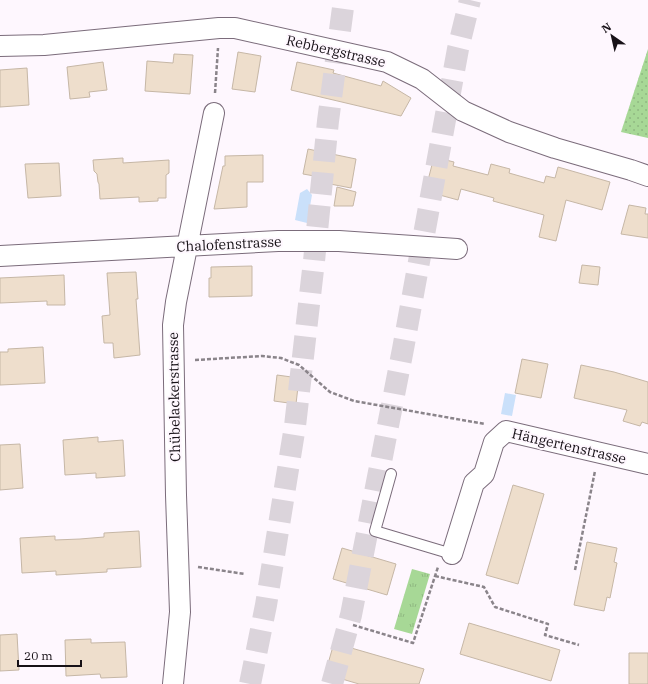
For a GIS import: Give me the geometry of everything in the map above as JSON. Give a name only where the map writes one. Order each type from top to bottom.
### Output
[{"type":"street","name":"Rebbergstrasse","points":[[0,46],[44,45],[220,28],[235,28],[387,62],[422,79],[463,112],[510,132],[555,148],[648,176]]},
{"type":"street","name":"Chübelackerstrasse","points":[[173,684],[180,612],[173,325],[176,302],[214,113]]},
{"type":"street","name":"Chalofenstrasse","points":[[0,256],[278,241],[331,241],[457,249]]},
{"type":"street","name":"Hängertenstrasse","points":[[448,553],[474,484],[484,474],[494,442],[506,431],[648,464]]},
{"type":"lane","points":[[392,474],[375,531],[448,553]]},
{"type":"path","points":[[215,92],[218,52]]},
{"type":"path","points":[[174,361],[262,356],[281,358],[299,366],[330,392],[354,401],[482,423],[506,431]]},
{"type":"path","points":[[575,570],[599,453]]},
{"type":"path","points":[[353,625],[413,643],[435,576],[448,553]]},
{"type":"path","points":[[178,564],[245,574]]},
{"type":"path","points":[[435,576],[484,587],[495,607],[548,624],[544,635],[579,645]]},
{"type":"green space","points":[[648,49],[648,138],[621,132]]},
{"type":"green space","points":[[412,569],[430,574],[412,634],[394,629]]},
{"type":"water","points":[[307,189],[312,195],[307,223],[295,220],[300,193]]},
{"type":"water","points":[[505,393],[516,395],[512,416],[501,414]]},
{"type":"building","points":[[238,52],[261,56],[255,92],[232,89]]},
{"type":"building","points":[[174,54],[193,55],[190,94],[145,91],[147,61],[173,63]]},
{"type":"building","points":[[103,62],[107,90],[89,92],[90,97],[70,99],[67,67]]},
{"type":"building","points":[[297,62],[334,70],[333,73],[381,86],[383,81],[411,98],[401,116],[291,90]]},
{"type":"building","points":[[27,68],[29,105],[0,107],[0,70]]},
{"type":"building","points":[[308,149],[356,159],[351,188],[325,183],[326,178],[303,174]]},
{"type":"building","points":[[263,155],[263,182],[247,182],[247,207],[214,209],[223,166],[225,166],[225,156]]},
{"type":"building","points":[[434,157],[454,162],[453,166],[488,175],[491,164],[510,169],[509,173],[544,183],[546,176],[555,178],[558,167],[610,182],[602,210],[566,200],[556,241],[539,237],[544,215],[493,201],[494,198],[461,189],[458,200],[436,194],[437,191],[426,188]]},
{"type":"building","points":[[123,158],[123,163],[169,160],[169,173],[166,175],[166,198],[158,198],[158,201],[139,202],[139,197],[100,199],[99,184],[97,174],[94,171],[93,160]]},
{"type":"building","points":[[59,163],[61,196],[28,198],[25,164]]},
{"type":"building","points":[[337,187],[356,192],[353,206],[334,206]]},
{"type":"building","points":[[629,205],[646,208],[645,214],[648,214],[648,238],[621,234]]},
{"type":"building","points":[[582,265],[600,267],[598,285],[579,283]]},
{"type":"building","points":[[252,266],[252,296],[209,297],[209,278],[211,278],[211,267]]},
{"type":"building","points":[[136,272],[138,299],[136,299],[140,355],[114,358],[113,343],[104,343],[102,316],[110,315],[107,273]]},
{"type":"building","points":[[64,275],[65,305],[47,305],[47,301],[0,303],[0,278]]},
{"type":"building","points":[[43,347],[45,383],[0,385],[0,352],[8,352],[8,349]]},
{"type":"building","points":[[522,359],[548,364],[541,398],[515,393]]},
{"type":"building","points":[[581,365],[614,372],[648,382],[648,424],[642,422],[640,426],[623,421],[627,410],[574,398]]},
{"type":"building","points":[[277,375],[299,378],[296,404],[274,401]]},
{"type":"building","points":[[98,437],[98,442],[123,440],[125,476],[96,478],[96,473],[65,475],[63,440]]},
{"type":"building","points":[[20,444],[23,488],[0,490],[0,445]]},
{"type":"building","points":[[513,485],[544,494],[518,584],[486,575]]},
{"type":"building","points":[[139,531],[141,567],[107,569],[107,572],[56,575],[56,571],[22,573],[20,538],[55,536],[55,540],[80,539],[104,537],[104,533]]},
{"type":"building","points":[[587,542],[617,548],[614,562],[617,563],[610,598],[607,597],[604,611],[574,605]]},
{"type":"building","points":[[342,548],[396,564],[387,595],[333,579]]},
{"type":"building","points":[[469,623],[560,650],[551,681],[460,654]]},
{"type":"building","points":[[17,634],[19,670],[0,671],[0,635]]},
{"type":"building","points":[[91,639],[91,643],[125,642],[127,677],[101,678],[100,674],[66,676],[65,640]]},
{"type":"building","points":[[334,643],[424,669],[419,684],[359,684],[325,674]]},
{"type":"building","points":[[629,653],[648,653],[648,684],[629,684]]},
{"type":"tunnel","points":[[250,684],[266,605],[295,426],[328,121],[344,0]]},
{"type":"tunnel","points":[[332,684],[351,615],[403,349],[458,49],[470,0]]}]
